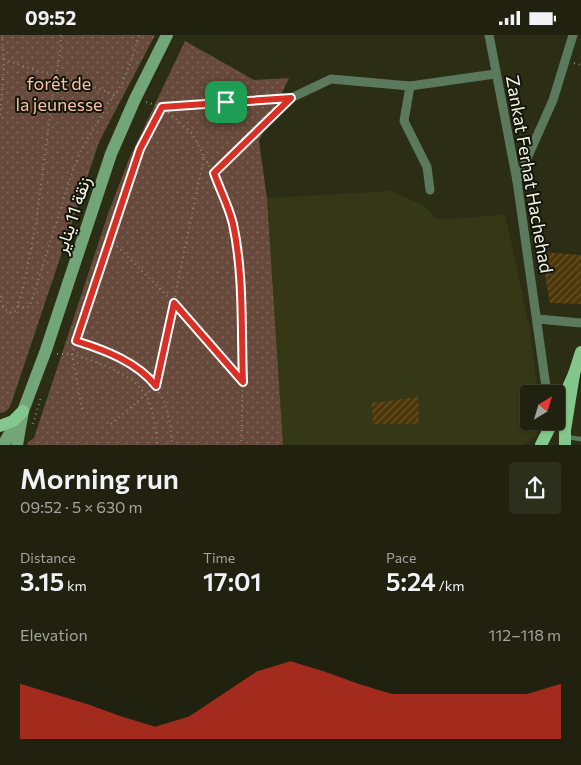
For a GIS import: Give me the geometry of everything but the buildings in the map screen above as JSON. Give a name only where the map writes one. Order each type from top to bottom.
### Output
[{"type":"main road","name":"زنقة 11 يناير","points":[[23,411],[46,350],[103,175],[135,99],[167,35]]},
{"type":"main road","points":[[565,441],[581,352]]},
{"type":"main road","points":[[565,399],[578,375]]},
{"type":"main road","points":[[0,426],[13,421],[23,411]]},
{"type":"main road","points":[[3,445],[23,411]]},
{"type":"main road","points":[[17,445],[23,411]]},
{"type":"main road","points":[[541,445],[548,430]]},
{"type":"street","name":"Zankat Ferhat Hachehad","points":[[489,35],[517,181],[546,385]]},
{"type":"street","points":[[517,181],[553,100],[574,35]]},
{"type":"street","points":[[291,98],[331,79],[410,86],[495,74]]},
{"type":"street","points":[[410,86],[404,121],[426,167],[430,190]]},
{"type":"street","points":[[538,319],[581,323]]},
{"type":"lane","points":[[565,441],[581,439]]},
{"type":"path","points":[[0,115],[4,66],[1,52],[2,35]]},
{"type":"path","points":[[0,296],[2,306],[8,311],[12,313],[18,307],[36,223],[55,76],[60,54],[61,35]]},
{"type":"path","points":[[18,307],[25,308],[30,306],[81,150],[122,84],[128,72],[139,35]]},
{"type":"path","points":[[4,59],[25,68],[82,83],[115,95]]},
{"type":"path","points":[[0,65],[4,66]]},
{"type":"path","points":[[135,99],[162,107],[291,98]]},
{"type":"path","points":[[214,173],[291,98]]},
{"type":"path","points":[[162,107],[193,134],[214,173],[232,221],[240,279],[243,382],[242,445]]},
{"type":"path","points":[[82,410],[72,354],[140,149],[162,107]]},
{"type":"path","points":[[111,424],[156,386],[204,157]]},
{"type":"path","points":[[110,239],[174,303],[243,382]]},
{"type":"path","points":[[76,341],[106,351],[147,375],[156,386],[169,419],[172,445]]},
{"type":"path","points":[[55,354],[72,354],[120,373],[136,385],[146,395],[151,408],[157,445]]},
{"type":"path","points":[[33,425],[44,389]]},
{"type":"shaded area","points":[[391,191],[423,205],[437,219],[505,214],[530,331],[537,385],[520,385],[520,430],[537,430],[537,435],[524,445],[283,445],[267,198]]},
{"type":"green space","name":"forêt de la jeunesse","points":[[0,35],[155,35],[99,142],[10,407],[5,412],[0,413]]},
{"type":"green space","points":[[185,41],[254,80],[289,78],[259,141],[267,198],[283,445],[27,445],[34,438],[109,211],[129,159]]},
{"type":"route","points":[[291,98],[214,173],[232,221],[236,240],[240,279],[243,382],[174,303],[156,386],[147,375],[126,361],[106,351],[76,341],[140,149],[162,107],[226,102],[291,98]]}]
